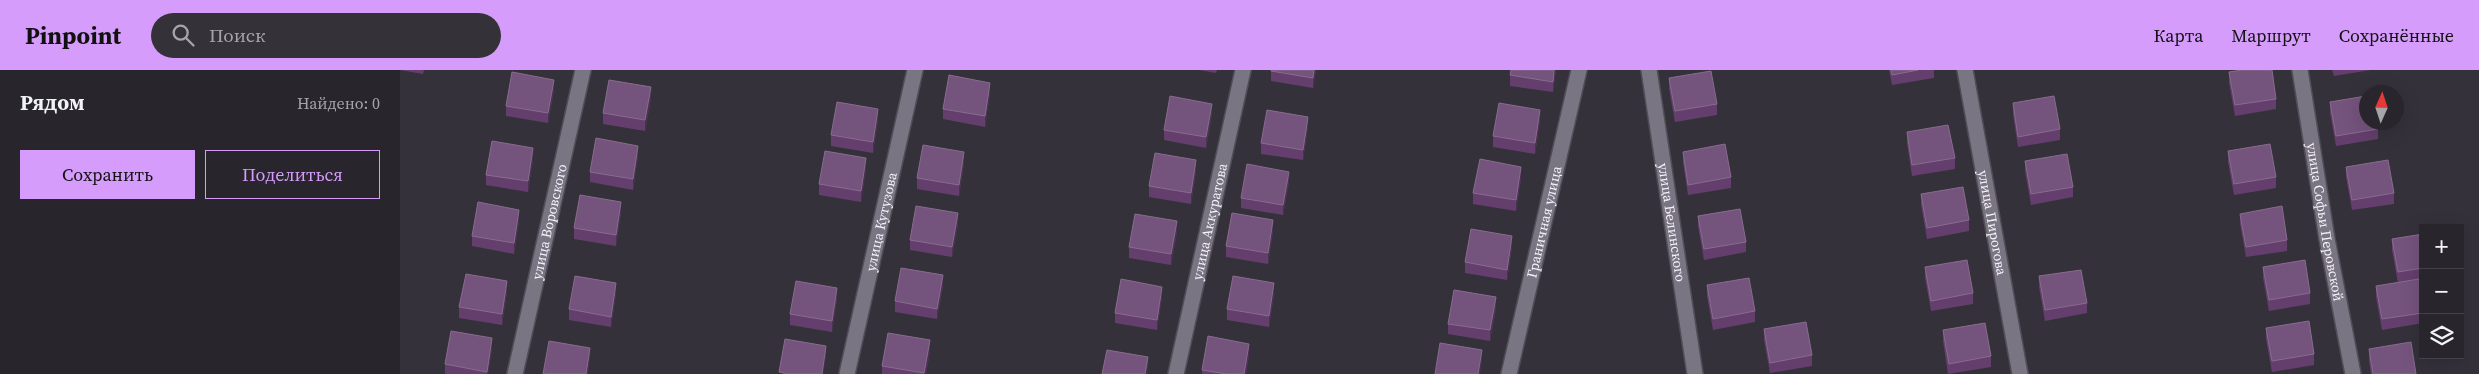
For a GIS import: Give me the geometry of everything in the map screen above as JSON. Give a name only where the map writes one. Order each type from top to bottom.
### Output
[{"type":"street","name":"улица Воровского","points":[[515,374],[582,70]]},
{"type":"street","name":"улица Кутузова","points":[[847,374],[915,70]]},
{"type":"street","name":"улица Аккуратова","points":[[1176,374],[1243,70]]},
{"type":"street","name":"Граничная улица","points":[[1509,374],[1579,70]]},
{"type":"street","name":"улица Белинского","points":[[1649,70],[1695,374]]},
{"type":"street","name":"улица Пирогова","points":[[1965,70],[2020,374]]},
{"type":"street","name":"улица Софьи Перовской","points":[[2300,70],[2327,239],[2353,374]]},
{"type":"building","points":[[1271,70],[1314,70],[1313,78]]},
{"type":"building","points":[[1511,70],[1554,70],[1553,82],[1510,75]]},
{"type":"building","points":[[1891,70],[1918,70],[1892,75]]},
{"type":"building","points":[[2272,70],[2276,99],[2235,105],[2229,72]]},
{"type":"building","points":[[1711,71],[1717,104],[1675,111],[1669,78]]},
{"type":"building","points":[[512,72],[554,80],[548,113],[506,106]]},
{"type":"building","points":[[949,75],[990,83],[985,116],[943,109]]},
{"type":"building","points":[[609,80],[651,87],[645,120],[603,113]]},
{"type":"building","points":[[1170,96],[1212,104],[1206,137],[1164,130]]},
{"type":"building","points":[[2054,96],[2060,129],[2018,137],[2013,103]]},
{"type":"building","points":[[2359,97],[2359,130],[2372,130],[2336,136],[2330,102]]},
{"type":"building","points":[[837,102],[878,109],[873,142],[831,135]]},
{"type":"building","points":[[1499,103],[1540,110],[1535,143],[1493,136]]},
{"type":"building","points":[[1267,110],[1308,117],[1303,150],[1261,143]]},
{"type":"building","points":[[1948,125],[1955,158],[1912,165],[1907,132]]},
{"type":"building","points":[[596,138],[638,146],[633,179],[590,172]]},
{"type":"building","points":[[492,141],[533,148],[528,181],[486,175]]},
{"type":"building","points":[[1725,144],[1731,177],[1688,185],[1683,152]]},
{"type":"building","points":[[2270,144],[2276,177],[2234,184],[2228,151]]},
{"type":"building","points":[[923,145],[964,152],[959,185],[917,178]]},
{"type":"building","points":[[825,151],[866,158],[861,191],[819,184]]},
{"type":"building","points":[[1155,153],[1196,160],[1191,193],[1149,186]]},
{"type":"building","points":[[2067,154],[2073,187],[2031,194],[2025,161]]},
{"type":"building","points":[[1480,159],[1521,167],[1516,200],[1473,193]]},
{"type":"building","points":[[2388,160],[2394,193],[2352,200],[2346,167]]},
{"type":"building","points":[[1247,164],[1289,172],[1283,205],[1241,198]]},
{"type":"building","points":[[1963,187],[1969,220],[1927,228],[1921,194]]},
{"type":"building","points":[[580,195],[621,202],[616,235],[574,228]]},
{"type":"building","points":[[478,202],[519,210],[514,243],[472,236]]},
{"type":"building","points":[[916,206],[958,213],[952,247],[910,240]]},
{"type":"building","points":[[2282,206],[2287,240],[2246,247],[2240,214]]},
{"type":"building","points":[[1740,209],[1746,242],[1704,249],[1698,216]]},
{"type":"building","points":[[1232,213],[1273,220],[1268,253],[1226,246]]},
{"type":"building","points":[[1135,214],[1177,221],[1171,254],[1129,247]]},
{"type":"building","points":[[1471,229],[1512,236],[1507,270],[1465,262]]},
{"type":"building","points":[[2419,235],[2419,269],[2398,272],[2392,239]]},
{"type":"building","points":[[1967,260],[1973,293],[1931,301],[1925,267]]},
{"type":"building","points":[[2305,260],[2310,293],[2269,300],[2263,267]]},
{"type":"building","points":[[901,268],[943,275],[937,309],[895,301]]},
{"type":"building","points":[[2081,270],[2087,303],[2045,310],[2039,276]]},
{"type":"building","points":[[466,274],[507,281],[502,314],[459,307]]},
{"type":"building","points":[[575,276],[616,283],[611,317],[569,309]]},
{"type":"building","points":[[1233,276],[1274,283],[1269,316],[1227,309]]},
{"type":"building","points":[[1749,278],[1755,311],[1713,319],[1707,285]]},
{"type":"building","points":[[1121,279],[1162,287],[1157,320],[1115,313]]},
{"type":"building","points":[[2419,279],[2419,314],[2382,319],[2376,286]]},
{"type":"building","points":[[796,281],[837,288],[832,321],[790,314]]},
{"type":"building","points":[[1454,290],[1496,297],[1490,330],[1448,324]]},
{"type":"building","points":[[2309,321],[2314,354],[2272,361],[2266,328]]},
{"type":"building","points":[[1806,322],[1812,355],[1770,363],[1764,329]]},
{"type":"building","points":[[1985,323],[1991,356],[1949,364],[1943,330]]},
{"type":"building","points":[[451,331],[492,338],[487,372],[445,364]]},
{"type":"building","points":[[888,333],[930,340],[924,373],[882,366]]},
{"type":"building","points":[[1208,336],[1249,344],[1244,374],[1227,374],[1202,370]]},
{"type":"building","points":[[785,339],[826,346],[822,374],[787,374],[779,372]]},
{"type":"building","points":[[549,341],[590,348],[586,374],[543,374]]},
{"type":"building","points":[[2411,342],[2416,374],[2373,374],[2369,349]]},
{"type":"building","points":[[1440,343],[1482,350],[1478,374],[1435,374]]},
{"type":"building","points":[[1107,350],[1148,357],[1145,374],[1102,374]]}]
